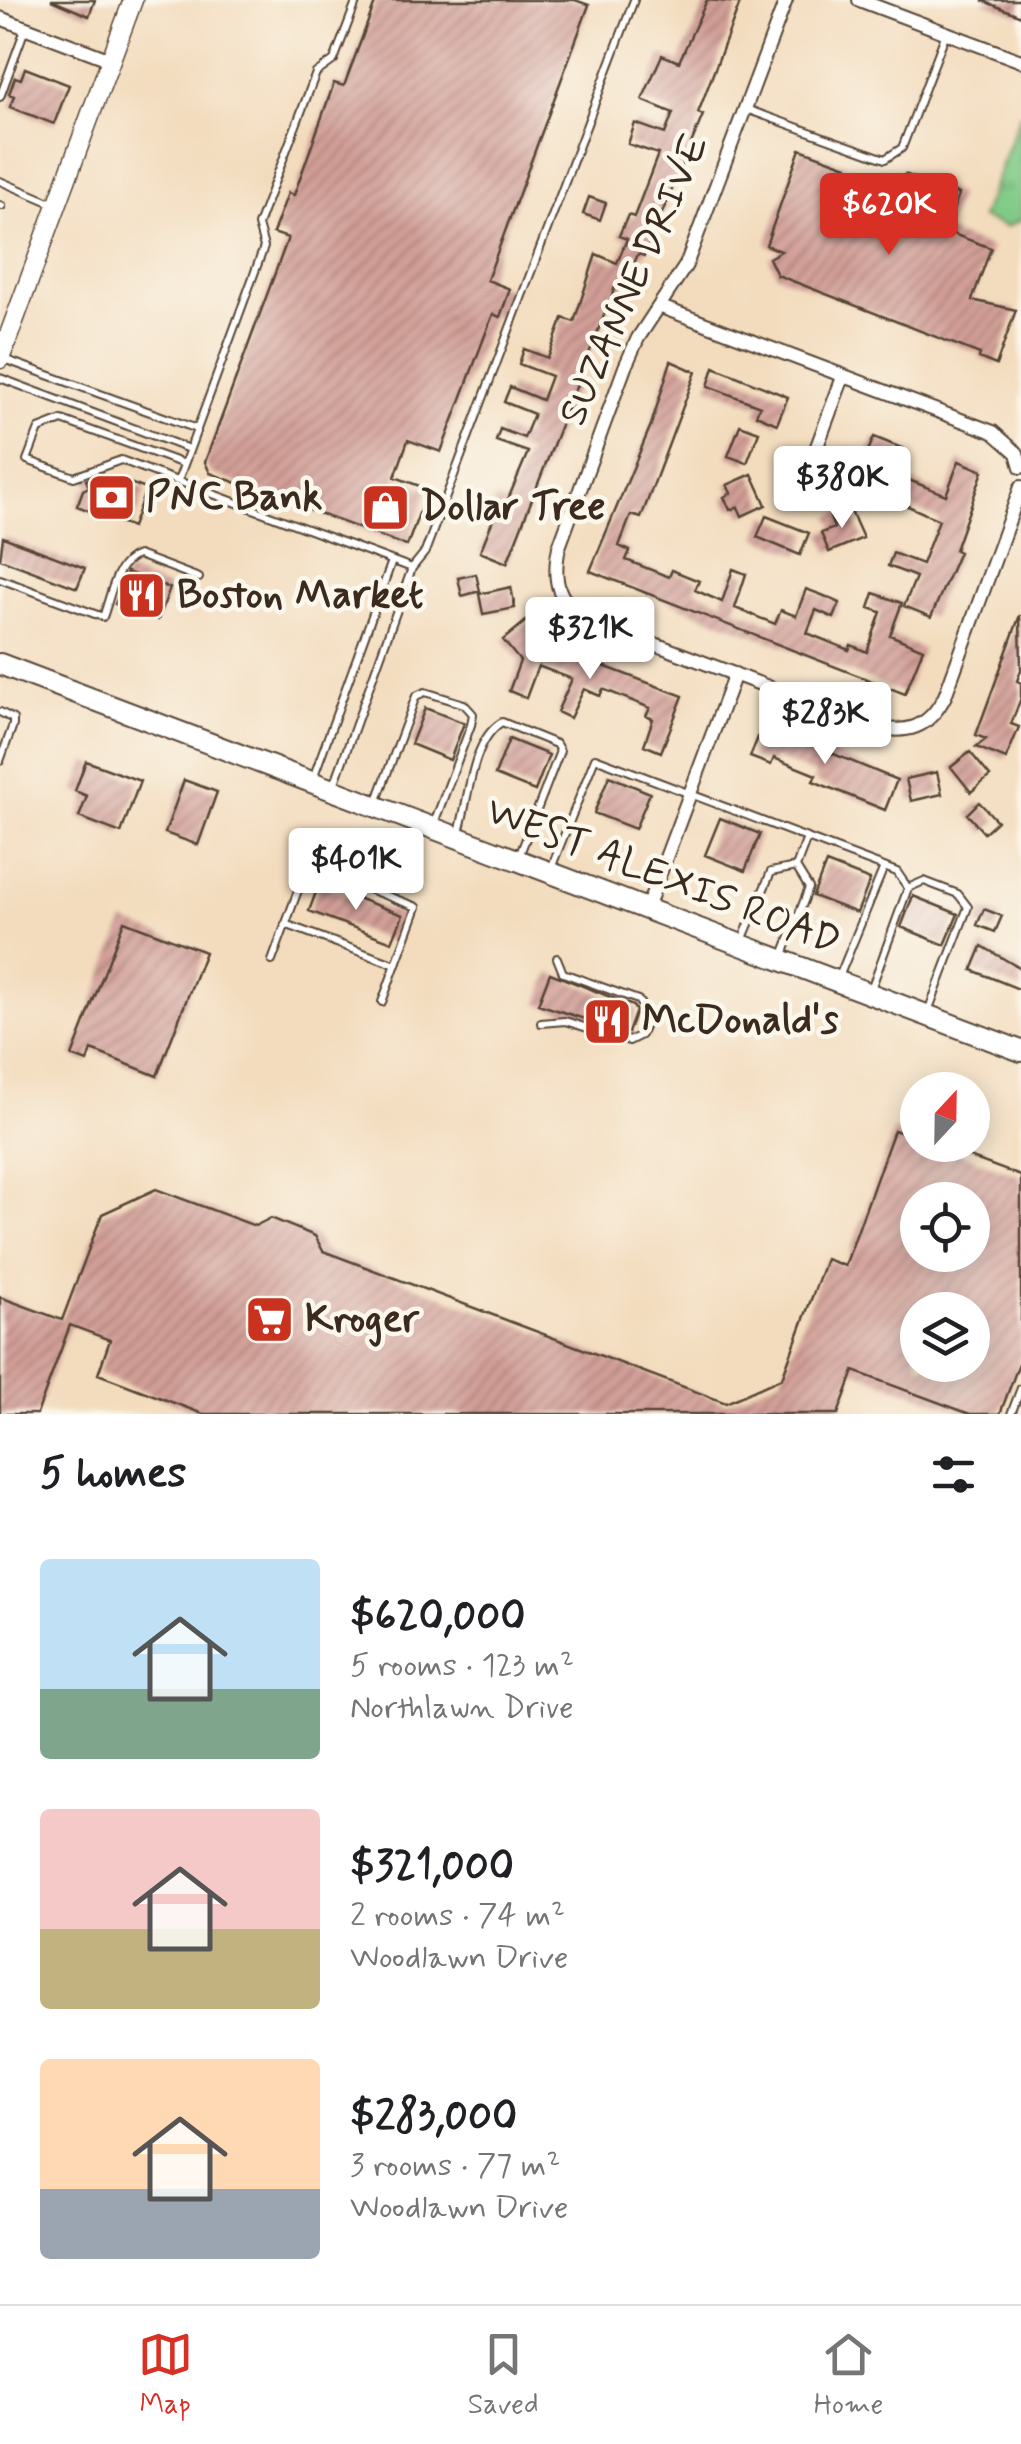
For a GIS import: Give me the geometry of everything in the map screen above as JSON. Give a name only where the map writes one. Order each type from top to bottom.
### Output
[{"type":"main road","points":[[0,359],[134,0]]},
{"type":"main road","name":"WEST ALEXIS ROAD","points":[[2,670],[433,827],[1021,1051]]},
{"type":"street","name":"SUZANNE DRIVE","points":[[734,674],[572,610],[557,588],[554,571],[559,547],[618,385],[638,338],[686,265],[786,0]]},
{"type":"street","points":[[859,0],[1021,61]]},
{"type":"street","points":[[0,18],[111,60]]},
{"type":"street","points":[[660,307],[993,432],[1019,460]]},
{"type":"street","points":[[810,465],[843,376]]},
{"type":"street","points":[[647,908],[734,674],[894,732],[926,724],[946,696],[1021,487]]},
{"type":"lane","points":[[178,481],[264,247],[258,225],[316,73],[334,60],[357,0]]},
{"type":"lane","points":[[333,790],[412,568],[425,552],[634,0]]},
{"type":"lane","points":[[0,97],[26,28]]},
{"type":"lane","points":[[745,109],[885,159],[894,156],[902,148],[946,33]]},
{"type":"lane","points":[[0,181],[57,206]]},
{"type":"lane","points":[[0,359],[197,429]]},
{"type":"lane","points":[[0,378],[190,449]]},
{"type":"lane","points":[[184,464],[62,420],[39,428],[27,460],[74,478],[122,460],[412,568]]},
{"type":"lane","points":[[0,579],[103,617],[123,564],[130,558],[138,555],[199,578]]},
{"type":"lane","points":[[311,782],[392,561]]},
{"type":"lane","points":[[376,806],[416,696],[425,692],[464,704],[473,714],[433,827]]},
{"type":"lane","points":[[0,712],[13,719],[13,725],[0,761]]},
{"type":"lane","points":[[458,837],[483,748],[494,726],[502,722],[556,744],[560,751],[518,859]]},
{"type":"lane","points":[[466,741],[483,748]]},
{"type":"lane","points":[[550,872],[594,758],[896,872],[908,888]]},
{"type":"lane","points":[[796,868],[807,838]]},
{"type":"lane","points":[[272,961],[307,866],[326,873],[417,907],[382,1002]]},
{"type":"lane","points":[[740,944],[772,872],[796,868]]},
{"type":"lane","points":[[782,960],[809,888],[796,868]]},
{"type":"lane","points":[[837,981],[884,868]]},
{"type":"lane","points":[[869,993],[908,888],[924,881],[958,894],[968,907],[926,1015]]},
{"type":"lane","points":[[285,924],[396,965]]},
{"type":"lane","points":[[540,1023],[565,1021],[629,1041],[641,1034],[648,1016],[638,1000],[563,973],[557,958]]},
{"type":"lane","points":[[1011,1414],[1021,1388]]},
{"type":"green space","points":[[1021,113],[1021,220],[1006,227],[981,218]]},
{"type":"building","points":[[51,0],[95,0],[89,16]]},
{"type":"building","points":[[376,0],[575,0],[589,5],[487,280],[510,289],[500,317],[493,314],[441,452],[408,440],[395,477],[428,489],[407,546],[210,473],[205,462],[288,238],[273,233],[288,193],[294,195],[334,83],[344,86]]},
{"type":"building","points":[[707,0],[740,3],[698,113],[703,115],[644,256],[638,254],[623,290],[615,287],[507,563],[480,552],[496,512],[490,510],[495,499],[506,504],[528,452],[496,441],[500,429],[524,438],[534,414],[504,402],[510,387],[542,400],[551,376],[519,364],[524,349],[548,358],[563,318],[574,322],[596,254],[617,263],[627,239],[619,236],[628,215],[634,217],[658,154],[628,144],[635,123],[665,134],[673,113],[642,100],[662,55],[679,62]]},
{"type":"building","points":[[1021,0],[1021,16],[983,1]]},
{"type":"building","points":[[25,68],[69,85],[54,124],[10,107],[14,96],[9,94],[15,77],[21,79]]},
{"type":"building","points":[[800,149],[847,166],[828,216],[882,235],[905,174],[959,194],[945,231],[991,248],[972,300],[1016,310],[996,365],[979,358],[980,354],[777,275],[769,258],[781,251],[766,245]]},
{"type":"building","points":[[589,197],[606,203],[600,220],[583,214]]},
{"type":"building","points":[[671,361],[696,372],[641,518],[631,515],[619,546],[630,551],[626,560],[669,577],[672,570],[699,581],[695,590],[722,602],[733,569],[746,574],[735,608],[775,624],[781,610],[796,616],[806,589],[822,595],[840,603],[834,618],[816,610],[807,633],[849,650],[851,645],[867,652],[881,612],[869,608],[874,593],[902,603],[890,635],[923,649],[905,694],[590,571],[651,425]]},
{"type":"building","points":[[714,367],[788,397],[777,424],[756,415],[760,406],[708,386]]},
{"type":"building","points":[[740,425],[759,432],[747,463],[728,456]]},
{"type":"building","points":[[874,437],[904,449],[894,474],[946,495],[959,461],[983,471],[955,550],[959,552],[931,617],[904,606],[916,577],[888,566],[893,553],[922,564],[939,520],[879,493],[875,503],[857,496],[871,461],[865,458]]},
{"type":"building","name":"PNC Bank","points":[[102,474],[105,480],[114,477],[146,489],[132,527],[77,506],[83,490],[89,487],[86,480]]},
{"type":"building","points":[[752,474],[766,505],[742,516],[738,507],[730,510],[724,497],[731,493],[727,485]]},
{"type":"building","points":[[850,509],[863,538],[829,552],[821,533],[834,528],[830,517]]},
{"type":"building","points":[[766,516],[809,533],[800,555],[757,537]]},
{"type":"building","points":[[3,537],[85,568],[77,588],[0,559]]},
{"type":"building","name":"Boston Market","points":[[127,572],[170,588],[158,620],[115,604]]},
{"type":"building","points":[[476,574],[480,591],[462,596],[458,578]]},
{"type":"building","points":[[511,587],[515,608],[483,614],[479,594]]},
{"type":"building","points":[[1020,615],[1021,670],[1017,681],[1021,683],[1021,698],[1011,724],[1019,727],[1006,759],[976,747],[986,739],[976,735]]},
{"type":"building","points":[[526,621],[545,644],[683,696],[661,752],[644,745],[653,719],[646,716],[650,708],[603,689],[600,696],[584,689],[570,718],[557,712],[572,679],[538,666],[526,698],[509,691],[520,661],[503,640]]},
{"type":"building","points":[[425,708],[464,723],[450,760],[411,744]]},
{"type":"building","points":[[763,725],[897,780],[885,810],[813,781],[816,775],[774,758],[771,765],[750,757]]},
{"type":"building","points":[[509,739],[549,755],[535,791],[495,775]]},
{"type":"building","points":[[970,752],[990,776],[971,792],[951,767]]},
{"type":"building","points":[[86,761],[140,781],[121,833],[79,817],[87,796],[75,791]]},
{"type":"building","points":[[937,772],[942,794],[911,801],[906,779]]},
{"type":"building","points":[[609,776],[650,793],[635,829],[594,813]]},
{"type":"building","points":[[184,780],[217,792],[198,845],[165,833]]},
{"type":"building","points":[[979,802],[997,821],[984,833],[967,814]]},
{"type":"building","points":[[720,818],[760,834],[745,871],[705,855]]},
{"type":"building","points":[[826,863],[870,880],[857,913],[813,896]]},
{"type":"building","points":[[319,884],[403,915],[392,942],[309,911]]},
{"type":"building","points":[[913,896],[958,914],[945,945],[901,927]]},
{"type":"building","points":[[984,909],[1002,916],[995,932],[977,925]]},
{"type":"building","points":[[124,921],[205,952],[157,1076],[92,1050],[87,1062],[72,1056]]},
{"type":"building","points":[[982,946],[1021,969],[1021,990],[972,970]]},
{"type":"building","name":"McDonald's","points":[[550,973],[633,1006],[636,1011],[628,1033],[538,1004]]},
{"type":"building","points":[[894,1130],[900,1132],[900,1162],[983,1162],[1021,1176],[1021,1358],[1000,1414],[970,1414],[854,1371],[838,1414],[203,1414],[98,1374],[110,1340],[70,1325],[37,1414],[0,1414],[0,1297],[62,1320],[102,1214],[156,1189],[255,1226],[271,1218],[315,1236],[323,1251],[726,1403],[782,1378],[826,1259],[845,1266]]},
{"type":"place","name":"PNC Bank","points":[[111,498]]},
{"type":"place","name":"Dollar Tree","points":[[385,508]]},
{"type":"place","name":"Boston Market","points":[[142,596]]},
{"type":"place","name":"McDonald's","points":[[607,1021]]},
{"type":"place","name":"Kroger","points":[[270,1320]]}]
